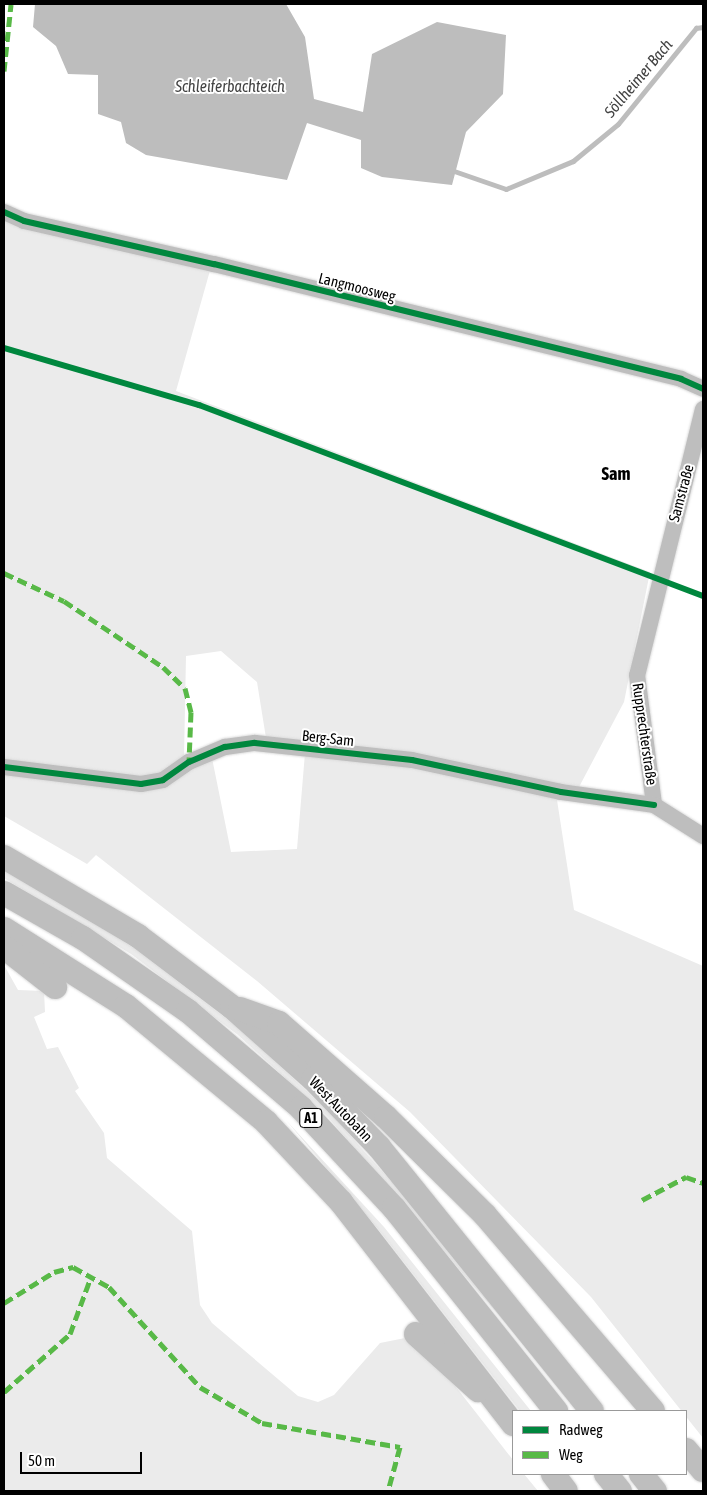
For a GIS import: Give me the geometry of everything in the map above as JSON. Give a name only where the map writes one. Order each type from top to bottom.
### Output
[{"type":"highway","name":"West Autobahn","points":[[4,857],[138,936],[232,1006],[313,1079],[379,1147],[591,1410]]},
{"type":"highway","name":"West Autobahn","points":[[4,893],[84,938],[188,1011],[301,1108],[394,1208],[555,1410]]},
{"type":"highway","points":[[4,929],[126,1006],[266,1122],[341,1202],[507,1416]]},
{"type":"highway","points":[[4,947],[55,986]]},
{"type":"highway","points":[[232,1006],[279,1022],[386,1117],[491,1222],[652,1410]]},
{"type":"highway","points":[[416,1334],[507,1416]]},
{"type":"highway","points":[[687,1451],[703,1470]]},
{"type":"highway","points":[[554,1475],[566,1491]]},
{"type":"highway","points":[[607,1475],[620,1491]]},
{"type":"highway","points":[[642,1475],[655,1491]]},
{"type":"street","name":"Langmoosweg","points":[[4,212],[24,221],[214,264],[681,379],[703,389]]},
{"type":"street","name":"Samstraße","points":[[658,578],[703,408]]},
{"type":"street","name":"Rupprechterstraße","points":[[658,578],[637,675],[654,805],[703,836]]},
{"type":"street","name":"Berg-Sam","points":[[4,767],[141,784],[163,780],[189,762],[225,747],[255,743],[422,762],[561,792],[654,805]]},
{"type":"shaded area","points":[[4,217],[211,267],[176,391],[650,572],[624,702],[579,787],[557,800],[574,910],[703,966],[703,1438],[687,1418],[687,1410],[681,1410],[591,1297],[410,1112],[257,981],[96,855],[87,864],[4,816]],"holes":[[[221,651],[257,682],[266,738],[305,753],[297,849],[231,852],[212,758],[184,757],[186,656]]]},
{"type":"shaded area","points":[[4,868],[134,948],[241,1030],[330,1113],[423,1217],[526,1347],[327,1116],[238,1035],[131,954],[4,878]]},
{"type":"shaded area","points":[[4,965],[18,990],[44,991],[45,1012],[34,1017],[47,1049],[58,1047],[79,1088],[75,1091],[104,1133],[107,1158],[192,1231],[200,1305],[212,1323],[298,1396],[318,1402],[334,1395],[380,1343],[405,1338],[442,1369],[512,1459],[512,1475],[525,1475],[538,1491],[4,1491]]},
{"type":"shaded area","points":[[285,1119],[384,1227],[530,1410],[519,1410],[379,1230]]},
{"type":"water","name":"Schleiferbachteich","points":[[35,4],[286,4],[305,37],[314,99],[363,112],[372,54],[437,22],[506,35],[503,94],[466,132],[452,185],[382,177],[361,168],[361,140],[307,123],[287,180],[146,155],[126,143],[121,122],[98,114],[98,75],[68,74],[56,46],[33,27]]},
{"type":"waterway","name":"Söllheimer Bach","points":[[454,171],[506,189],[573,161],[618,124],[696,28],[703,27]]},
{"type":"marked path","points":[[4,71],[11,4]]},
{"type":"marked path","points":[[4,573],[64,601],[163,667],[185,688],[191,712],[189,762]]},
{"type":"marked path","points":[[642,1200],[686,1177],[703,1183]]},
{"type":"marked path","points":[[4,1303],[54,1272],[73,1267],[109,1287],[200,1387],[262,1423],[400,1447],[388,1491]]},
{"type":"marked path","points":[[4,1392],[70,1334],[91,1277]]},
{"type":"cycle path","points":[[4,212],[24,221],[214,264],[681,379],[703,389]]},
{"type":"cycle path","points":[[4,348],[199,405],[703,596]]},
{"type":"cycle path","points":[[4,767],[141,784],[163,780],[189,762],[225,747],[255,743],[412,760],[561,792],[654,805]]},
{"type":"district","name":"Sam","points":[[616,474]]}]
